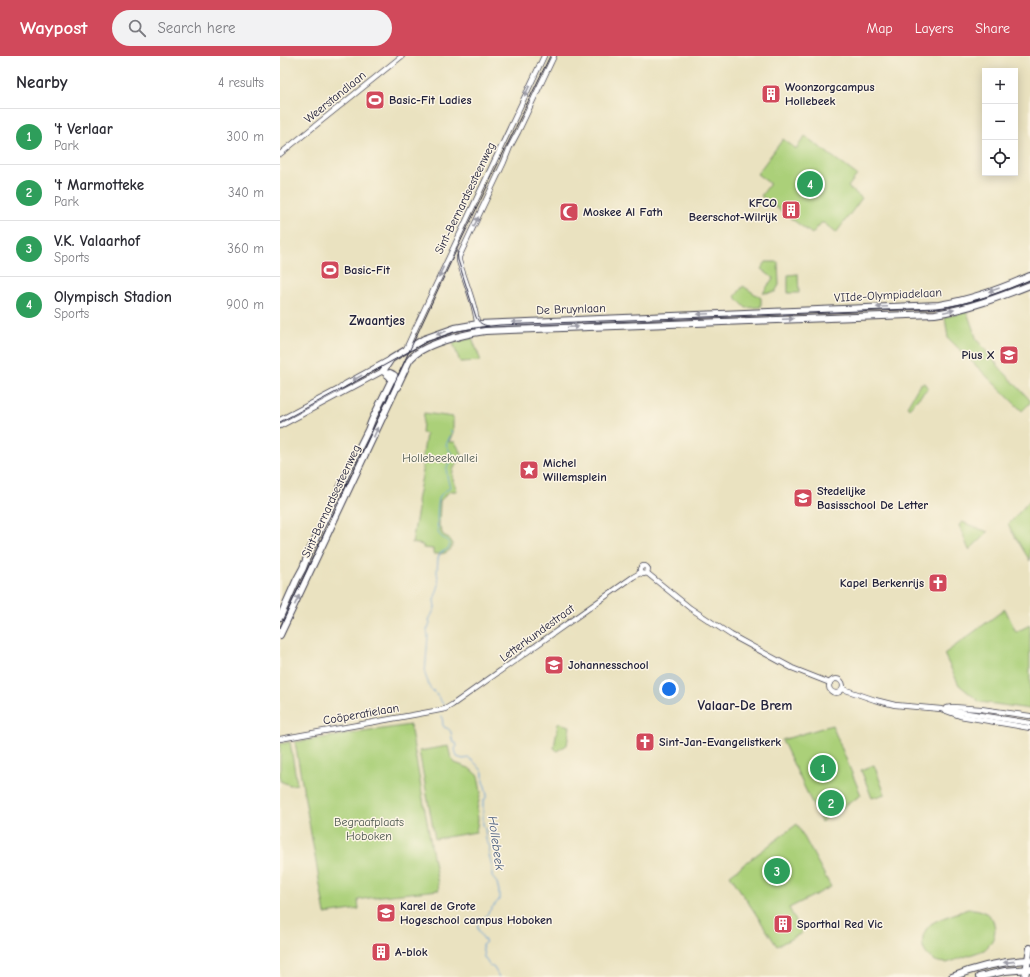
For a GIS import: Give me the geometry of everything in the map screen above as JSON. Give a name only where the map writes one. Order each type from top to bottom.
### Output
[{"type":"main road","name":"VIIde-Olympiadelaan","points":[[742,313],[938,305],[972,297],[1006,286],[1030,276]]},
{"type":"main road","name":"VIIde-Olympiadelaan","points":[[749,321],[935,314],[988,301],[1030,284]]},
{"type":"main road","name":"De Bruynlaan","points":[[391,359],[424,339],[455,328],[478,324],[742,313]]},
{"type":"main road","name":"De Bruynlaan","points":[[414,355],[431,346],[458,336],[478,332],[749,321]]},
{"type":"main road","name":"Sint-Bernardsesteenweg","points":[[280,616],[372,420],[397,378],[414,355]]},
{"type":"main road","points":[[391,359],[385,372],[397,378]]},
{"type":"main road","name":"Sint-Bernardsesteenweg","points":[[280,636],[398,387],[397,378]]},
{"type":"main road","points":[[1025,977],[1028,969],[1030,948]]},
{"type":"main road","points":[[952,977],[990,965],[1029,960]]},
{"type":"main road","points":[[979,977],[1005,971],[1028,969]]},
{"type":"street","name":"Weerstandlaan","points":[[280,154],[402,56]]},
{"type":"street","name":"Sint-Bernardsesteenweg","points":[[406,350],[416,325],[544,56]]},
{"type":"street","name":"Sint-Bernardsesteenweg","points":[[478,324],[459,257],[554,56]]},
{"type":"street","points":[[478,324],[478,332]]},
{"type":"street","points":[[280,420],[391,359]]},
{"type":"street","points":[[376,368],[385,372]]},
{"type":"street","points":[[280,426],[385,372]]},
{"type":"street","points":[[647,574],[648,569],[644,566],[641,567],[640,573],[647,574],[690,608],[731,636],[792,668],[830,683]]},
{"type":"street","name":"Letterkundestraat","points":[[445,709],[450,707],[640,573]]},
{"type":"street","points":[[834,679],[838,679],[843,683],[843,688],[839,693],[833,693],[829,688],[830,683],[834,679]]},
{"type":"street","points":[[843,688],[874,700],[895,705],[959,711],[1030,723]]},
{"type":"street","points":[[941,709],[953,707],[981,709],[1030,716]]},
{"type":"street","name":"Coöperatielaan","points":[[280,739],[445,709]]},
{"type":"street","points":[[941,709],[960,716],[1030,728]]},
{"type":"green space","points":[[805,136],[857,175],[848,187],[862,198],[836,233],[824,223],[821,223],[812,234],[761,196],[769,183],[757,174],[783,139],[797,148]]},
{"type":"green space","points":[[766,262],[778,262],[779,285],[775,292],[763,293],[773,278],[761,269]]},
{"type":"green space","points":[[798,274],[799,293],[788,293],[788,275]]},
{"type":"green space","points":[[743,286],[761,298],[761,307],[746,308],[735,297]]},
{"type":"green space","points":[[967,312],[977,340],[1001,369],[1030,400],[1030,403],[1022,411],[948,338],[945,317]]},
{"type":"green space","points":[[472,338],[481,361],[460,362],[453,343]]},
{"type":"green space","points":[[924,383],[928,388],[909,408],[907,406],[920,384]]},
{"type":"green space","name":"Hollebeekvallei","points":[[424,413],[453,417],[453,432],[449,442],[455,442],[462,454],[453,474],[457,491],[450,491],[440,501],[439,525],[443,535],[449,538],[453,544],[448,552],[440,554],[433,554],[433,549],[423,548],[423,545],[412,543],[418,509],[417,501],[423,471],[422,461],[426,434],[422,433]]},
{"type":"green space","points":[[1030,500],[1030,561],[1008,525]]},
{"type":"green space","points":[[962,522],[988,532],[969,550],[959,525]]},
{"type":"green space","points":[[1005,609],[1016,632],[1030,625],[1030,709],[980,702],[959,685],[944,654]]},
{"type":"green space","points":[[558,723],[570,726],[567,745],[557,751],[554,748]]},
{"type":"green space","name":"Begraafplaats Hoboken","points":[[410,725],[439,890],[358,900],[359,909],[325,914],[295,742]]},
{"type":"green space","points":[[832,725],[861,795],[821,822],[782,740]]},
{"type":"green space","points":[[290,742],[297,784],[290,785],[280,781],[280,744]]},
{"type":"green space","points":[[448,746],[451,758],[455,763],[469,768],[478,776],[481,792],[477,809],[478,820],[476,832],[435,839],[419,751]]},
{"type":"green space","points":[[874,765],[885,794],[872,798],[861,770]]},
{"type":"green space","points":[[797,824],[831,887],[789,908],[802,933],[777,946],[730,875]]},
{"type":"green space","points":[[968,909],[985,912],[994,923],[994,937],[990,944],[984,950],[947,963],[935,961],[928,956],[922,942],[927,928],[939,920]]},
{"type":"waterway","name":"Hollebeek","points":[[443,704],[434,691],[431,690],[425,674],[428,636],[427,630],[430,624],[429,620],[435,608],[434,600],[439,585],[437,572],[438,558],[440,553],[448,549],[450,545],[448,541],[439,534],[437,520],[440,496],[450,487],[447,469],[453,458],[453,454],[446,445],[452,432],[450,430]]},
{"type":"waterway","name":"Hollebeek","points":[[442,716],[444,727],[450,731],[453,742],[456,743],[457,746],[455,749],[457,757],[463,759],[469,758],[475,762],[483,772],[483,782],[487,795],[483,803],[483,825],[485,828],[486,840],[490,847],[489,855],[492,866],[492,877],[497,883],[499,900],[483,920],[478,922],[478,928],[486,942],[482,945],[484,957],[489,965],[494,968],[499,977]]},
{"type":"tram line","points":[[280,628],[455,253],[550,56]]},
{"type":"tram line","points":[[457,250],[458,260],[476,317],[478,321],[489,326]]},
{"type":"tram line","points":[[280,422],[426,342],[458,331],[500,325],[937,308],[973,301],[1030,280]]},
{"type":"place","name":"Woonzorgcampus Hollebeek","points":[[771,94]]},
{"type":"place","name":"Basic-Fit Ladies","points":[[375,100]]},
{"type":"place","name":"Olympisch Stadion","points":[[810,184]]},
{"type":"place","name":"KFCO Beerschot-Wilrijk","points":[[791,210]]},
{"type":"place","name":"Moskee Al Fath","points":[[569,212]]},
{"type":"place","name":"Basic-Fit","points":[[330,270]]},
{"type":"place","name":"Pius X","points":[[1009,355]]},
{"type":"place","name":"Michel Willemsplein","points":[[529,470]]},
{"type":"place","name":"Stedelijke Basisschool De Letter","points":[[803,498]]},
{"type":"place","name":"Kapel Berkenrijs","points":[[938,583]]},
{"type":"place","name":"Johannesschool","points":[[554,665]]},
{"type":"place","name":"Sint-Jan-Evangelistkerk","points":[[645,742]]},
{"type":"place","name":"'t Verlaar","points":[[823,768]]},
{"type":"place","name":"'t Marmotteke","points":[[831,803]]},
{"type":"place","name":"V.K. Valaarhof","points":[[777,871]]},
{"type":"place","name":"Karel de Grote Hogeschool campus Hoboken","points":[[386,913]]},
{"type":"place","name":"Sporthal Red Vic","points":[[783,924]]},
{"type":"place","name":"A-blok","points":[[381,952]]},
{"type":"district","name":"Zwaantjes","points":[[377,320]]},
{"type":"district","name":"Valaar-De Brem","points":[[745,705]]}]
